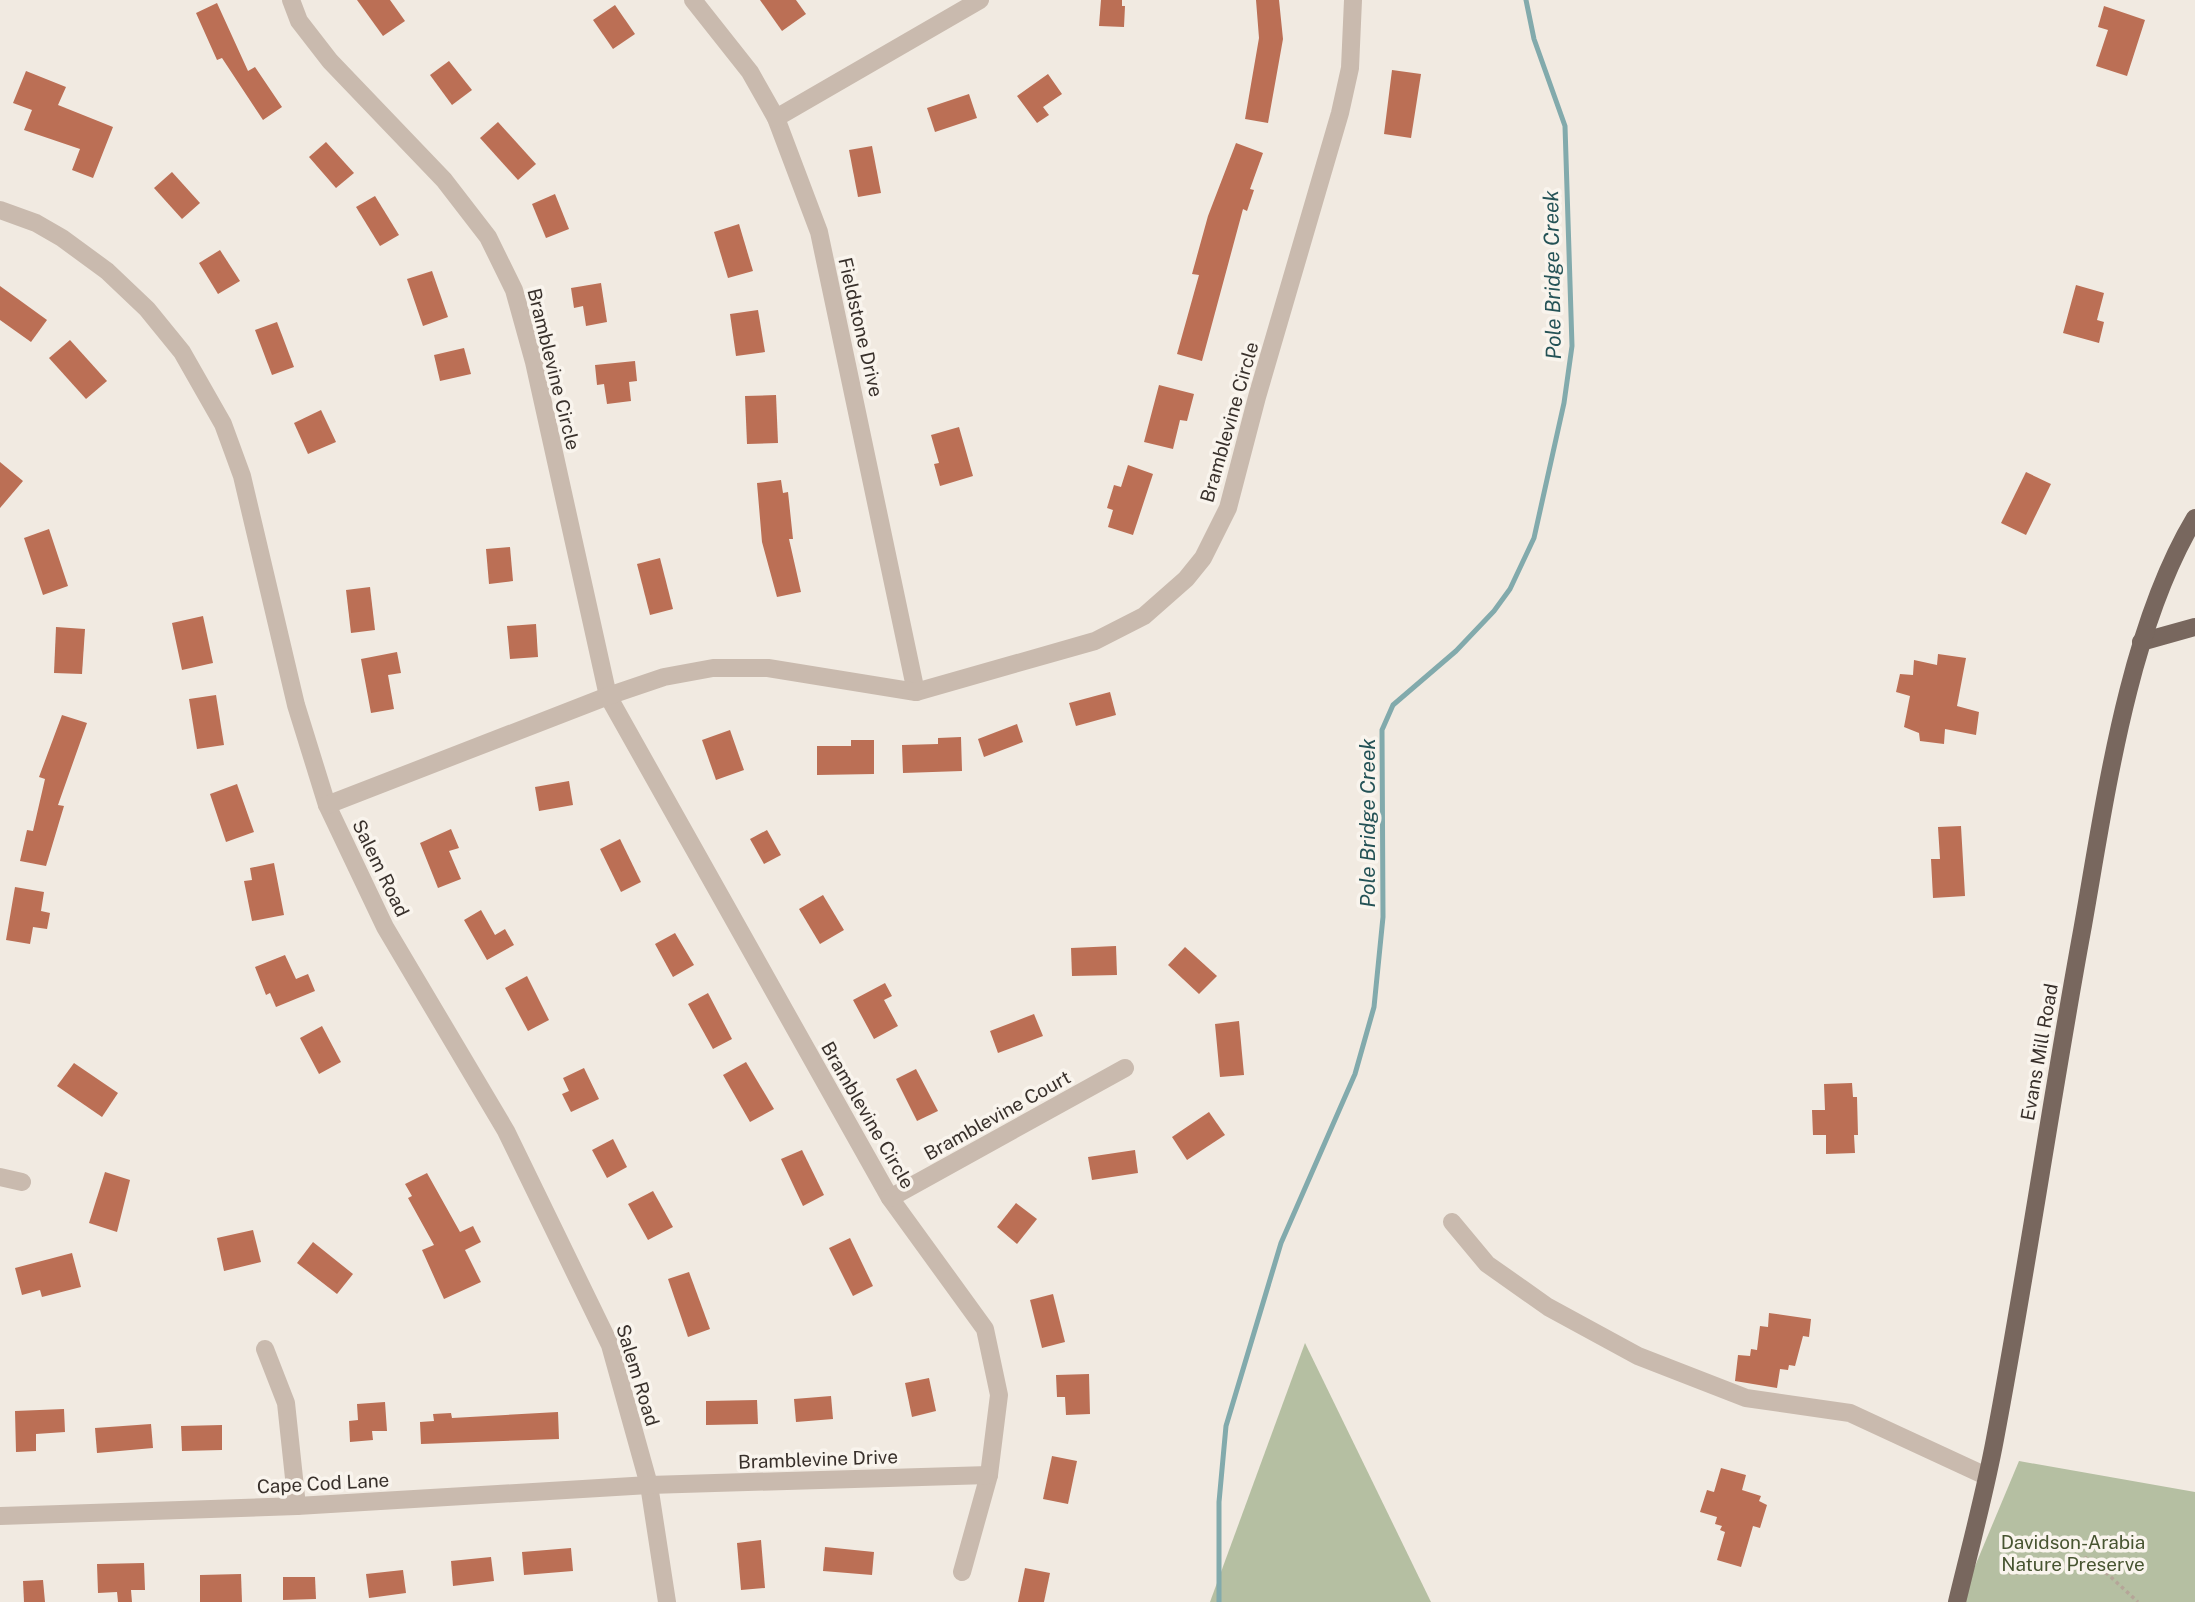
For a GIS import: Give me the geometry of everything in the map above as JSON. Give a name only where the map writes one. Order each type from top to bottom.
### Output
[{"type":"main road","name":"Evans Mill Road","points":[[1957,1602],[1986,1476],[2091,881],[2141,642],[2180,542],[2195,518]]},
{"type":"main road","points":[[2141,642],[2195,627]]},
{"type":"street","name":"Bramblevine Circle","points":[[291,0],[299,21],[330,61],[384,114],[488,237],[514,290],[534,362],[608,696],[890,1198],[985,1329],[999,1395],[989,1475],[962,1572]]},
{"type":"street","name":"Fieldstone Drive","points":[[693,0],[750,72],[776,118],[819,232],[916,692]]},
{"type":"street","points":[[776,118],[980,0]]},
{"type":"street","name":"Bramblevine Circle","points":[[327,805],[608,696],[664,677],[713,668],[780,670],[916,692],[1095,641],[1121,630],[1166,599],[1203,558],[1228,509],[1340,113],[1350,68],[1353,0]]},
{"type":"street","name":"Salem Road","points":[[0,210],[36,223],[62,238],[107,271],[137,300],[181,352],[223,424],[242,476],[296,705],[327,805],[386,928],[506,1131],[610,1345],[649,1485],[667,1602]]},
{"type":"street","name":"Bramblevine Court","points":[[890,1198],[1125,1068]]},
{"type":"street","points":[[0,1177],[22,1182]]},
{"type":"street","points":[[1451,1222],[1487,1264],[1548,1307],[1637,1356],[1746,1398],[1850,1413],[1986,1476]]},
{"type":"street","points":[[265,1349],[286,1403],[297,1506]]},
{"type":"street","name":"Bramblevine Drive","points":[[649,1485],[989,1475]]},
{"type":"street","name":"Cape Cod Lane","points":[[0,1516],[297,1506],[649,1485]]},
{"type":"path","points":[[2009,1573],[2047,1571],[2089,1557],[2138,1602]]},
{"type":"green space","points":[[1305,1343],[1431,1602],[1210,1602]]},
{"type":"green space","name":"Davidson-Arabia Nature Preserve","points":[[2019,1461],[2195,1492],[2195,1602],[1960,1602]]},
{"type":"building","points":[[357,0],[390,0],[405,21],[383,36]]},
{"type":"building","points":[[760,0],[796,0],[806,14],[782,31]]},
{"type":"building","points":[[1101,0],[1122,0],[1122,6],[1125,6],[1124,27],[1099,26]]},
{"type":"building","points":[[1256,0],[1279,0],[1283,39],[1268,123],[1245,119],[1259,38]]},
{"type":"building","points":[[217,3],[248,71],[255,67],[282,107],[263,120],[222,58],[217,60],[196,13]]},
{"type":"building","points":[[615,5],[635,34],[613,49],[593,20]]},
{"type":"building","points":[[2104,6],[2145,20],[2127,76],[2096,66],[2108,30],[2098,27]]},
{"type":"building","points":[[449,61],[472,90],[452,105],[430,75]]},
{"type":"building","points":[[1392,70],[1421,74],[1411,138],[1384,134]]},
{"type":"building","points":[[26,71],[66,87],[58,105],[113,127],[93,178],[72,170],[80,149],[24,130],[32,110],[13,103]]},
{"type":"building","points":[[1048,74],[1062,94],[1043,107],[1049,115],[1037,123],[1017,96]]},
{"type":"building","points":[[969,94],[977,118],[935,132],[927,108]]},
{"type":"building","points":[[498,122],[536,164],[518,180],[480,138]]},
{"type":"building","points":[[326,142],[354,173],[336,188],[309,157]]},
{"type":"building","points":[[1236,143],[1263,153],[1250,189],[1254,190],[1247,211],[1243,209],[1202,361],[1177,354],[1199,275],[1192,274],[1208,216]]},
{"type":"building","points":[[872,146],[881,193],[858,197],[849,150]]},
{"type":"building","points":[[172,172],[200,203],[182,219],[154,188]]},
{"type":"building","points":[[555,194],[569,229],[546,238],[532,204]]},
{"type":"building","points":[[375,196],[399,235],[380,246],[356,207]]},
{"type":"building","points":[[739,224],[753,271],[728,278],[714,232]]},
{"type":"building","points":[[220,250],[240,281],[218,294],[199,263]]},
{"type":"building","points":[[432,271],[448,317],[423,326],[407,279]]},
{"type":"building","points":[[601,283],[607,322],[586,326],[583,306],[574,308],[571,288]]},
{"type":"building","points":[[2076,285],[2104,293],[2097,320],[2104,322],[2099,343],[2063,333]]},
{"type":"building","points":[[0,286],[47,320],[31,342],[0,320]]},
{"type":"building","points":[[758,310],[765,352],[736,356],[730,314]]},
{"type":"building","points":[[277,322],[294,367],[272,375],[255,330]]},
{"type":"building","points":[[70,340],[107,381],[86,399],[49,358]]},
{"type":"building","points":[[464,348],[471,374],[440,381],[434,355]]},
{"type":"building","points":[[635,361],[637,381],[629,382],[631,401],[607,404],[604,384],[597,385],[595,365]]},
{"type":"building","points":[[1159,385],[1194,394],[1187,421],[1180,420],[1173,449],[1144,442]]},
{"type":"building","points":[[776,395],[778,443],[747,444],[745,396]]},
{"type":"building","points":[[321,410],[336,442],[308,454],[294,423]]},
{"type":"building","points":[[959,427],[973,476],[940,486],[934,464],[939,463],[931,435]]},
{"type":"building","points":[[0,462],[23,481],[0,508]]},
{"type":"building","points":[[1128,465],[1153,474],[1133,535],[1108,527],[1113,510],[1107,508],[1114,485],[1121,487]]},
{"type":"building","points":[[2026,472],[2051,484],[2026,535],[2001,523]]},
{"type":"building","points":[[781,480],[783,493],[788,492],[793,539],[789,539],[801,592],[777,597],[762,542],[757,483]]},
{"type":"building","points":[[49,529],[68,586],[43,595],[24,538]]},
{"type":"building","points":[[510,547],[513,581],[489,584],[486,549]]},
{"type":"building","points":[[660,558],[673,609],[650,615],[637,564]]},
{"type":"building","points":[[370,587],[375,630],[351,633],[346,590]]},
{"type":"building","points":[[203,616],[213,663],[182,670],[172,623]]},
{"type":"building","points":[[536,624],[538,657],[510,659],[507,626]]},
{"type":"building","points":[[56,627],[85,629],[82,674],[54,673]]},
{"type":"building","points":[[397,652],[401,673],[388,675],[394,709],[371,713],[361,659]]},
{"type":"building","points":[[1938,654],[1966,658],[1957,706],[1979,712],[1976,735],[1945,729],[1944,744],[1920,741],[1919,733],[1904,727],[1910,696],[1896,692],[1900,674],[1913,675],[1914,660],[1937,665]]},
{"type":"building","points":[[1110,692],[1116,715],[1076,726],[1069,703]]},
{"type":"building","points":[[216,695],[224,745],[197,749],[189,699]]},
{"type":"building","points":[[62,715],[87,723],[58,805],[64,806],[46,866],[20,861],[27,830],[33,831],[45,779],[39,777]]},
{"type":"building","points":[[1017,724],[1023,742],[984,757],[978,739]]},
{"type":"building","points":[[730,730],[744,770],[716,780],[702,740]]},
{"type":"building","points":[[961,737],[962,771],[903,773],[902,745],[938,744],[938,738]]},
{"type":"building","points":[[851,740],[874,740],[874,774],[817,775],[817,746],[851,746]]},
{"type":"building","points":[[569,781],[573,805],[539,811],[535,787]]},
{"type":"building","points":[[237,784],[254,832],[226,842],[210,794]]},
{"type":"building","points":[[1961,826],[1965,896],[1933,898],[1931,859],[1940,859],[1938,827]]},
{"type":"building","points":[[451,829],[459,848],[449,851],[461,879],[438,888],[420,843]]},
{"type":"building","points":[[767,830],[781,855],[764,864],[750,839]]},
{"type":"building","points":[[620,839],[641,882],[621,892],[600,849]]},
{"type":"building","points":[[274,863],[284,915],[252,921],[244,881],[252,880],[250,868]]},
{"type":"building","points":[[15,887],[44,892],[41,911],[50,913],[47,929],[33,927],[30,944],[6,940]]},
{"type":"building","points":[[823,895],[844,930],[820,944],[799,909]]},
{"type":"building","points":[[481,910],[495,935],[505,929],[514,945],[487,960],[464,920]]},
{"type":"building","points":[[675,933],[694,965],[673,977],[655,944]]},
{"type":"building","points":[[1116,946],[1117,975],[1072,976],[1071,948]]},
{"type":"building","points":[[1185,947],[1217,976],[1199,994],[1168,965]]},
{"type":"building","points":[[285,955],[296,979],[308,974],[315,991],[276,1007],[270,993],[266,995],[255,967]]},
{"type":"building","points":[[527,976],[549,1020],[528,1031],[505,988]]},
{"type":"building","points":[[885,983],[892,996],[884,1000],[898,1026],[874,1039],[853,1000]]},
{"type":"building","points":[[708,993],[732,1039],[713,1049],[688,1004]]},
{"type":"building","points":[[1034,1014],[1043,1036],[998,1053],[990,1031]]},
{"type":"building","points":[[1239,1021],[1244,1075],[1220,1077],[1215,1024]]},
{"type":"building","points":[[322,1026],[341,1062],[319,1074],[300,1038]]},
{"type":"building","points":[[746,1062],[774,1109],[750,1122],[723,1075]]},
{"type":"building","points":[[74,1063],[118,1093],[102,1117],[57,1086]]},
{"type":"building","points":[[584,1068],[599,1099],[571,1112],[562,1094],[569,1091],[563,1078]]},
{"type":"building","points":[[916,1069],[938,1111],[917,1121],[896,1079]]},
{"type":"building","points":[[1852,1083],[1853,1097],[1857,1097],[1858,1135],[1854,1135],[1855,1153],[1826,1154],[1826,1135],[1813,1135],[1812,1110],[1825,1110],[1824,1084]]},
{"type":"building","points":[[1209,1112],[1225,1135],[1187,1160],[1172,1137]]},
{"type":"building","points":[[613,1139],[627,1167],[607,1178],[592,1150]]},
{"type":"building","points":[[802,1150],[824,1195],[803,1206],[781,1159]]},
{"type":"building","points":[[1135,1150],[1138,1173],[1092,1180],[1088,1157]]},
{"type":"building","points":[[105,1172],[130,1180],[117,1232],[89,1223]]},
{"type":"building","points":[[427,1173],[460,1232],[473,1226],[481,1242],[465,1250],[481,1282],[444,1299],[422,1250],[434,1245],[408,1198],[412,1196],[405,1184]]},
{"type":"building","points":[[653,1191],[673,1227],[648,1240],[628,1204]]},
{"type":"building","points":[[1016,1203],[1037,1219],[1017,1244],[997,1227]]},
{"type":"building","points":[[253,1230],[261,1262],[224,1271],[217,1238]]},
{"type":"building","points":[[850,1238],[873,1286],[853,1296],[829,1248]]},
{"type":"building","points":[[313,1242],[353,1274],[337,1294],[297,1263]]},
{"type":"building","points":[[72,1253],[81,1287],[42,1297],[40,1290],[22,1295],[15,1268]]},
{"type":"building","points":[[689,1272],[710,1329],[688,1337],[668,1279]]},
{"type":"building","points":[[1053,1294],[1065,1342],[1042,1348],[1030,1300]]},
{"type":"building","points":[[1769,1313],[1811,1319],[1809,1337],[1803,1336],[1795,1366],[1789,1365],[1788,1370],[1780,1369],[1777,1388],[1735,1381],[1738,1355],[1750,1356],[1751,1349],[1757,1350],[1760,1326],[1768,1327]]},
{"type":"building","points":[[1089,1374],[1090,1414],[1066,1415],[1065,1397],[1057,1397],[1056,1375]]},
{"type":"building","points":[[929,1378],[936,1411],[912,1417],[905,1383]]},
{"type":"building","points":[[831,1396],[833,1419],[796,1422],[794,1399]]},
{"type":"building","points":[[757,1400],[758,1424],[706,1425],[706,1401]]},
{"type":"building","points":[[385,1402],[387,1431],[372,1431],[373,1440],[350,1442],[349,1421],[358,1420],[357,1404]]},
{"type":"building","points":[[64,1409],[65,1432],[36,1434],[36,1451],[16,1452],[15,1411]]},
{"type":"building","points":[[558,1412],[559,1439],[421,1444],[420,1422],[434,1421],[433,1414],[451,1413],[452,1418]]},
{"type":"building","points":[[151,1424],[153,1448],[97,1453],[95,1428]]},
{"type":"building","points":[[222,1425],[222,1450],[182,1451],[181,1426]]},
{"type":"building","points":[[1052,1456],[1077,1461],[1068,1504],[1043,1499]]},
{"type":"building","points":[[1721,1468],[1746,1475],[1742,1490],[1761,1496],[1759,1501],[1767,1505],[1760,1528],[1753,1526],[1741,1567],[1717,1560],[1725,1532],[1720,1530],[1722,1526],[1715,1524],[1717,1517],[1700,1512],[1707,1490],[1714,1492]]},
{"type":"building","points":[[761,1540],[765,1588],[741,1590],[737,1543]]},
{"type":"building","points":[[825,1547],[874,1552],[872,1575],[823,1571]]},
{"type":"building","points":[[571,1548],[573,1571],[524,1575],[522,1552]]},
{"type":"building","points":[[491,1557],[494,1581],[453,1586],[451,1561]]},
{"type":"building","points":[[144,1563],[145,1590],[131,1590],[132,1602],[118,1602],[117,1592],[98,1593],[97,1564]]},
{"type":"building","points":[[1025,1568],[1050,1573],[1044,1602],[1018,1602]]},
{"type":"building","points":[[403,1570],[406,1593],[369,1598],[366,1574]]},
{"type":"building","points":[[241,1574],[242,1602],[200,1602],[200,1575]]},
{"type":"building","points":[[283,1577],[315,1577],[316,1599],[283,1600]]},
{"type":"building","points":[[43,1580],[45,1602],[24,1602],[23,1581]]},
{"type":"waterway","name":"Pole Bridge Creek","points":[[1219,1602],[1219,1502],[1226,1426],[1281,1243],[1355,1074],[1374,1007],[1383,917],[1382,730],[1393,705],[1456,651],[1494,611],[1510,589],[1534,538],[1564,403],[1572,346],[1565,126],[1534,39],[1526,0]]}]
